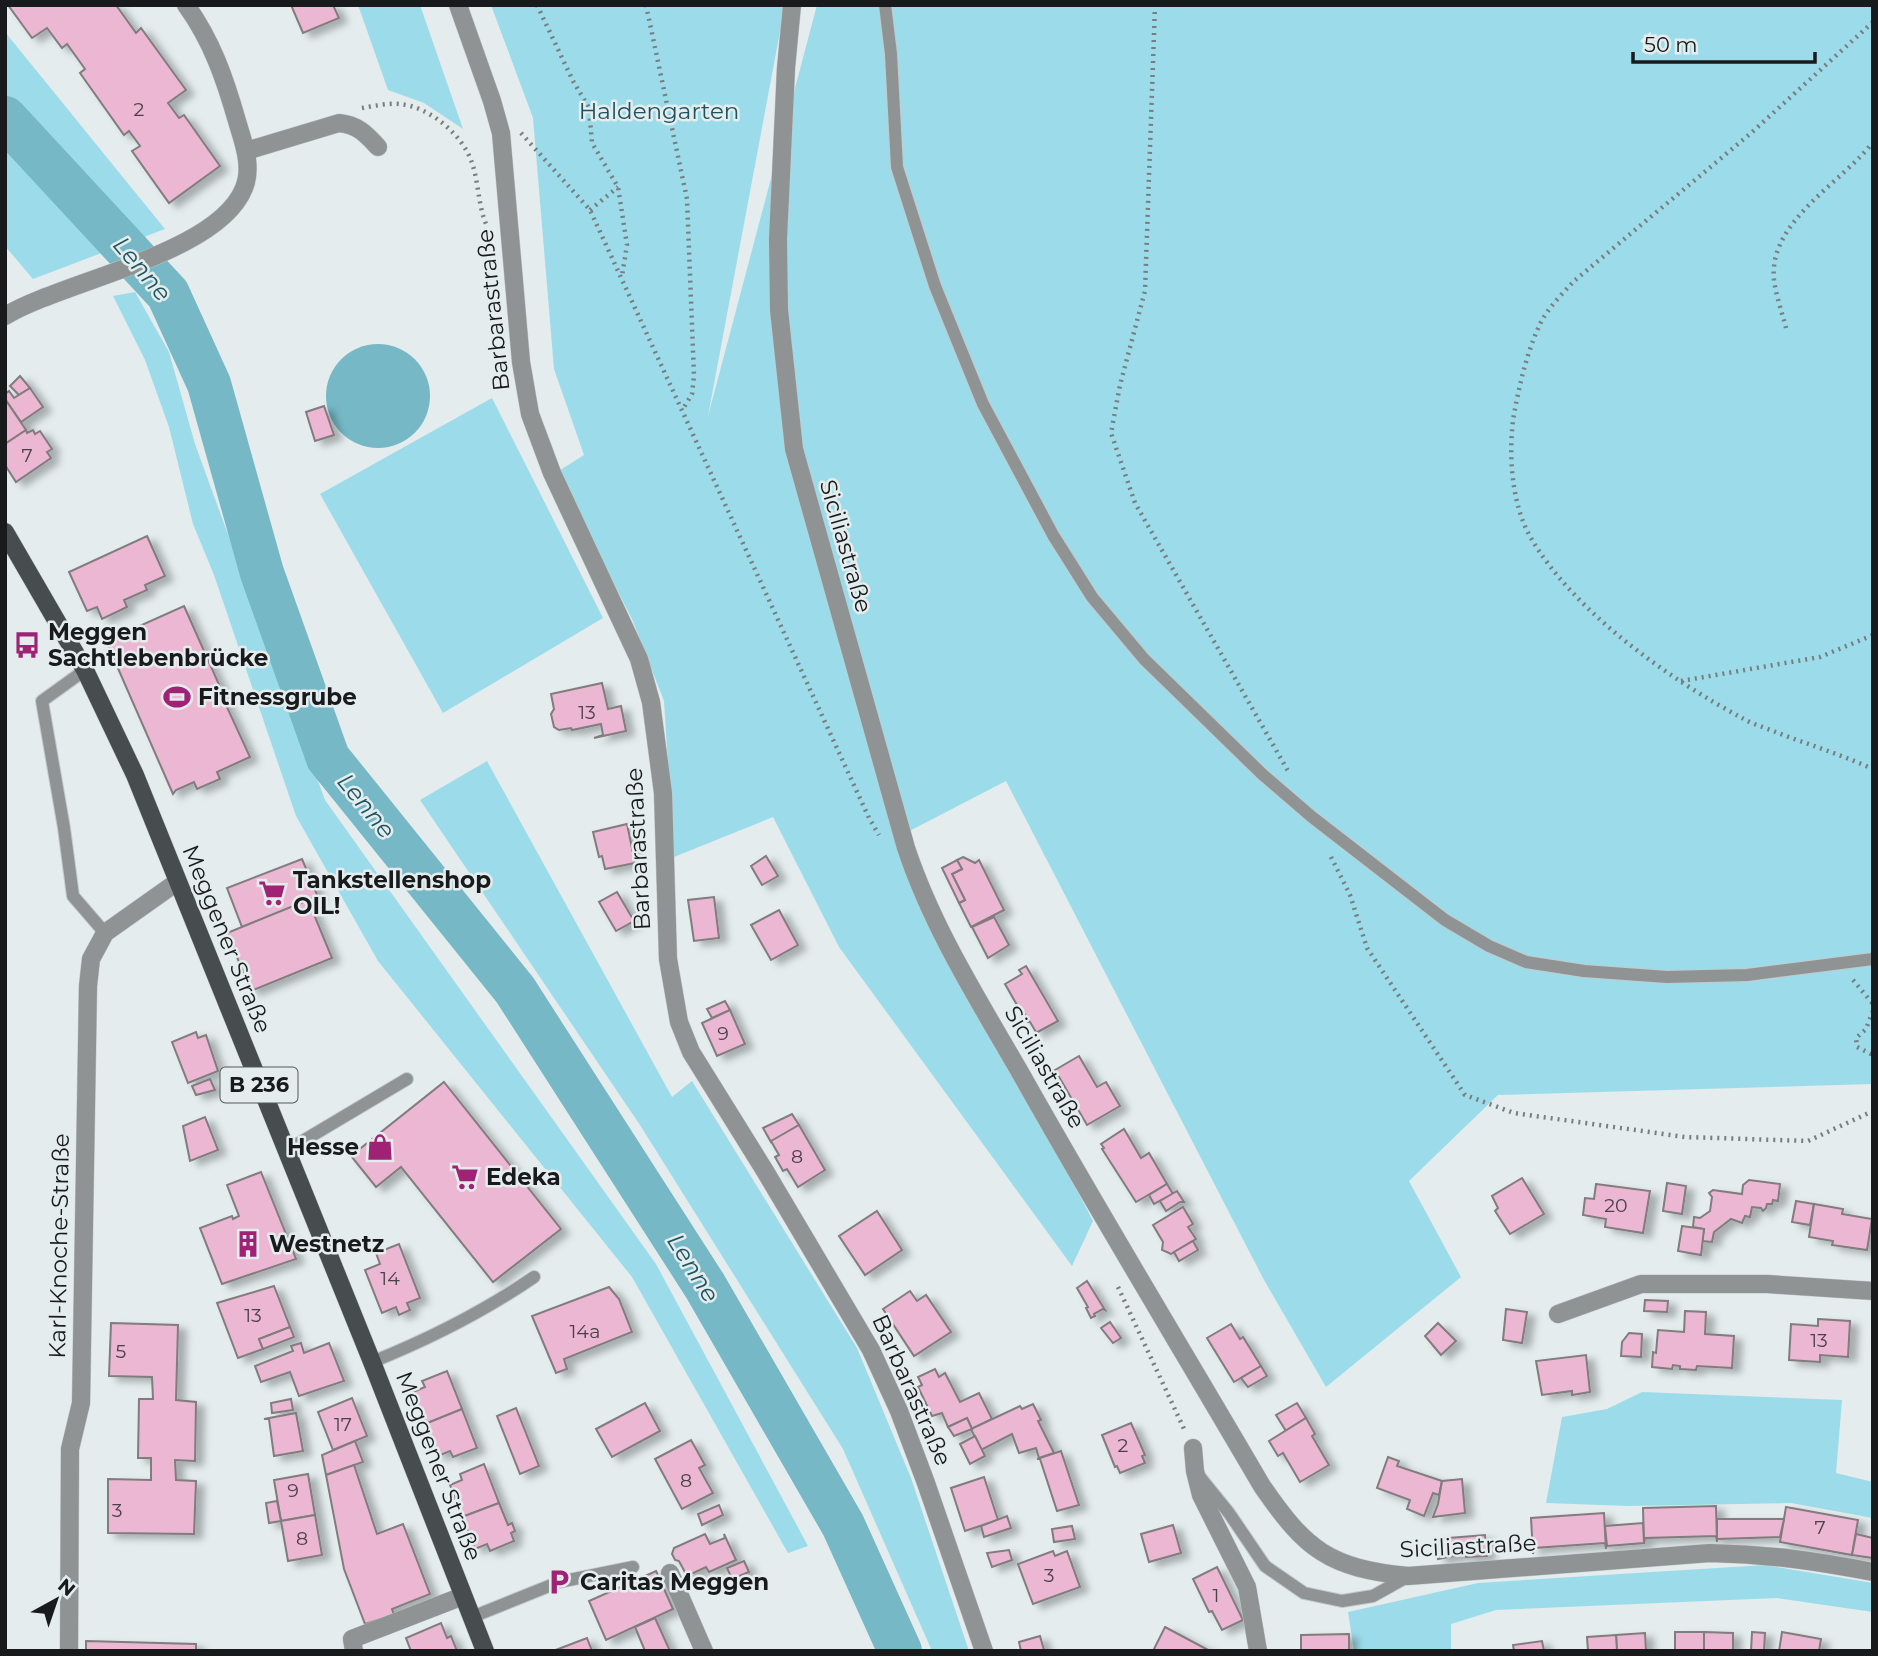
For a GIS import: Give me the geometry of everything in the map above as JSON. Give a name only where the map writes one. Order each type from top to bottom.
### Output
[{"type":"main road","name":"Meggener Straße","points":[[5,532],[85,670],[135,775],[372,1362],[485,1651]]},
{"type":"street","points":[[8,309],[182,244],[206,230],[234,205],[244,189],[247,178],[246,151],[216,54],[186,5]]},
{"type":"street","name":"Barbarastraße","points":[[458,5],[501,133],[521,362],[530,414],[552,473],[639,659],[651,702],[663,793],[668,959],[679,1022],[691,1052],[871,1350],[899,1411],[984,1651]]},
{"type":"street","name":"Siciliastraße","points":[[792,5],[786,68],[778,251],[779,310],[793,449],[917,880],[940,931],[1043,1113],[1262,1486],[1285,1520],[1310,1544],[1346,1564],[1371,1572],[1408,1576],[1710,1553],[1802,1558],[1873,1572]]},
{"type":"street","points":[[246,151],[339,123],[350,124],[362,130],[378,147]]},
{"type":"street","points":[[105,933],[177,883]]},
{"type":"street","name":"Karl-Knoche-Straße","points":[[69,1651],[70,1449],[81,1403],[88,986],[91,960],[105,933]]},
{"type":"street","points":[[1558,1314],[1641,1284],[1767,1284],[1873,1291]]},
{"type":"street","points":[[1193,1448],[1201,1494],[1247,1587],[1258,1651]]},
{"type":"street","points":[[670,1573],[704,1651]]},
{"type":"street","points":[[354,1651],[352,1639],[463,1596]]},
{"type":"lane","points":[[885,5],[891,54],[897,167],[935,286],[983,404],[1091,597],[1144,659],[1262,774],[1312,817],[1445,920],[1489,946],[1526,962],[1584,971],[1667,977],[1747,975],[1873,959]]},
{"type":"lane","points":[[85,670],[42,701],[73,896],[105,933]]},
{"type":"lane","points":[[286,1151],[407,1079]]},
{"type":"lane","points":[[372,1362],[416,1344],[483,1310],[534,1278]]},
{"type":"lane","points":[[1195,1471],[1229,1513],[1265,1566],[1304,1593],[1342,1601],[1373,1596],[1408,1576]]},
{"type":"lane","points":[[472,1617],[559,1581],[634,1567]]},
{"type":"path","points":[[537,5],[573,81],[589,108],[592,143],[618,187],[627,245],[622,277]]},
{"type":"path","points":[[646,5],[687,199],[694,376],[692,394],[682,410]]},
{"type":"path","points":[[1155,5],[1145,292],[1119,385],[1111,433],[1135,503],[1293,779]]},
{"type":"path","points":[[1873,22],[1750,134],[1574,281],[1542,322],[1520,381],[1511,430],[1511,460],[1516,494],[1530,536],[1555,573],[1589,608],[1680,681],[1746,720],[1873,769]]},
{"type":"path","points":[[339,123],[359,109],[377,105],[399,104],[427,114],[464,145],[478,184],[487,226],[509,239]]},
{"type":"path","points":[[519,131],[590,210],[869,818],[886,845]]},
{"type":"path","points":[[1786,328],[1774,279],[1777,255],[1790,227],[1823,190],[1873,142]]},
{"type":"path","points":[[590,210],[618,187]]},
{"type":"path","points":[[1680,681],[1820,657],[1873,635]]},
{"type":"path","points":[[1328,851],[1350,895],[1367,948],[1465,1095],[1514,1113],[1713,1138],[1808,1141],[1873,1111]]},
{"type":"path","points":[[1839,963],[1873,1004]]},
{"type":"path","points":[[1873,1011],[1866,1028],[1856,1038],[1857,1047],[1873,1055]]},
{"type":"path","points":[[1114,1279],[1193,1448]]},
{"type":"green space","points":[[358,5],[420,5],[463,129],[424,103],[388,90]]},
{"type":"green space","name":"Haldengarten","points":[[491,5],[785,5],[708,416],[817,5],[1873,5],[1873,1084],[1498,1095],[1409,1181],[1461,1277],[1326,1387],[1264,1280],[1006,781],[894,839],[1093,1221],[1072,1266],[839,947],[773,817],[674,857],[664,701],[632,619],[557,472],[584,455],[554,369],[533,118]]},
{"type":"green space","points":[[5,32],[165,229],[33,279],[5,246]]},
{"type":"green space","points":[[135,292],[169,352],[195,444],[325,800],[656,1264],[808,1546],[788,1553],[632,1277],[378,961],[296,816],[214,575],[193,524],[169,427],[145,360],[113,296]]},
{"type":"green space","points":[[492,398],[603,618],[443,713],[320,494]]},
{"type":"green space","points":[[487,761],[672,1097],[692,1081],[857,1348],[911,1478],[969,1651],[932,1651],[843,1449],[640,1125],[420,800]]},
{"type":"green space","points":[[1642,1392],[1842,1400],[1836,1473],[1873,1482],[1873,1518],[1791,1503],[1628,1506],[1546,1503],[1562,1417],[1607,1409]]},
{"type":"green space","points":[[1765,1565],[1873,1583],[1873,1612],[1777,1598],[1496,1610],[1451,1624],[1451,1651],[1354,1651],[1348,1612],[1478,1583]]},
{"type":"shaded area","points":[[378,344],[398,348],[415,359],[426,376],[430,396],[426,416],[415,433],[398,444],[378,448],[358,444],[341,433],[330,416],[326,396],[330,376],[341,359],[358,348]]},
{"type":"building","points":[[8,5],[116,5],[136,33],[141,28],[186,90],[168,103],[179,118],[184,115],[220,166],[169,203],[132,151],[140,146],[129,131],[124,135],[80,73],[85,69],[67,44],[62,48],[47,28],[32,38]]},
{"type":"building","points":[[291,5],[333,5],[339,18],[303,33]]},
{"type":"building","points":[[20,376],[30,388],[19,395],[10,386]]},
{"type":"building","points":[[30,388],[43,407],[21,422],[5,399],[5,394],[9,391],[14,398]]},
{"type":"building","points":[[5,399],[26,430],[5,444]]},
{"type":"building","points":[[324,406],[334,435],[315,441],[306,412]]},
{"type":"building","points":[[26,430],[27,433],[33,430],[35,434],[40,431],[52,449],[47,452],[51,458],[16,482],[5,465],[5,444]]},
{"type":"building","points":[[147,536],[165,576],[145,585],[147,590],[124,600],[127,607],[102,619],[97,607],[87,611],[69,572]]},
{"type":"building","name":"Fitnessgrube","points":[[184,606],[250,757],[217,772],[220,779],[197,789],[194,782],[173,794],[106,641]]},
{"type":"building","points":[[602,683],[608,709],[621,706],[626,731],[594,738],[603,735],[601,724],[572,730],[559,730],[554,727],[551,694]]},
{"type":"building","points":[[627,824],[635,863],[605,869],[593,832]]},
{"type":"building","points":[[766,856],[778,876],[762,885],[751,866]]},
{"type":"building","points":[[963,857],[975,863],[979,860],[1004,910],[971,927],[959,903],[965,900],[952,874],[962,869],[957,860]]},
{"type":"building","name":"Tankstellenshop OIL!","points":[[302,859],[318,897],[242,927],[227,888]]},
{"type":"building","points":[[957,860],[962,869],[952,874],[965,900],[959,903],[942,868]]},
{"type":"building","points":[[617,892],[634,921],[616,931],[599,902]]},
{"type":"building","points":[[714,897],[719,938],[694,941],[688,900]]},
{"type":"building","points":[[308,900],[332,958],[251,991],[227,933]]},
{"type":"building","points":[[779,910],[798,945],[771,960],[751,925]]},
{"type":"building","points":[[994,917],[1009,945],[988,958],[972,927]]},
{"type":"building","points":[[1026,966],[1058,1021],[1034,1034],[1036,1032],[1030,1022],[1027,1022],[1029,1021],[1005,984],[1022,974],[1019,970]]},
{"type":"building","points":[[725,1001],[730,1010],[712,1018],[707,1009]]},
{"type":"building","points":[[730,1010],[745,1044],[717,1056],[702,1023]]},
{"type":"building","points":[[196,1032],[198,1038],[206,1035],[218,1071],[188,1083],[172,1042]]},
{"type":"building","points":[[1079,1056],[1097,1087],[1106,1082],[1120,1106],[1087,1125],[1055,1070]]},
{"type":"building","points":[[210,1079],[215,1090],[196,1095],[192,1086]]},
{"type":"building","name":"Edeka","points":[[444,1082],[561,1229],[493,1282],[401,1167],[376,1187],[351,1156]]},
{"type":"building","points":[[792,1114],[799,1125],[771,1142],[763,1128]]},
{"type":"building","points":[[205,1117],[218,1150],[190,1161],[183,1126]]},
{"type":"building","points":[[799,1125],[825,1170],[798,1187],[787,1169],[783,1171],[775,1157],[779,1155],[771,1141]]},
{"type":"building","points":[[1124,1129],[1141,1158],[1149,1153],[1167,1184],[1136,1202],[1101,1144]]},
{"type":"building","name":"Westnetz","points":[[261,1172],[296,1259],[222,1284],[200,1228],[239,1216],[227,1185]]},
{"type":"building","points":[[1522,1178],[1544,1214],[1510,1234],[1495,1211],[1498,1208],[1492,1196]]},
{"type":"building","points":[[1749,1180],[1780,1184],[1778,1201],[1773,1200],[1772,1204],[1767,1204],[1763,1211],[1761,1208],[1752,1207],[1750,1217],[1745,1216],[1742,1223],[1731,1219],[1714,1232],[1712,1242],[1702,1241],[1704,1229],[1693,1227],[1694,1217],[1700,1218],[1710,1211],[1712,1197],[1709,1193],[1713,1190],[1742,1194],[1743,1185]]},
{"type":"building","points":[[1667,1183],[1686,1186],[1682,1214],[1663,1211]]},
{"type":"building","points":[[1167,1184],[1173,1194],[1154,1204],[1149,1195]]},
{"type":"building","points":[[1596,1184],[1650,1191],[1643,1233],[1605,1227],[1606,1219],[1583,1215],[1585,1198],[1594,1199]]},
{"type":"building","points":[[1177,1191],[1184,1202],[1166,1211],[1160,1201]]},
{"type":"building","points":[[1796,1201],[1814,1204],[1810,1225],[1792,1222]]},
{"type":"building","points":[[1814,1204],[1843,1209],[1842,1214],[1872,1219],[1867,1250],[1832,1245],[1833,1241],[1809,1237]]},
{"type":"building","points":[[1183,1207],[1193,1224],[1188,1227],[1196,1239],[1171,1254],[1162,1250],[1163,1242],[1153,1225]]},
{"type":"building","points":[[877,1211],[902,1250],[865,1275],[839,1236]]},
{"type":"building","points":[[1682,1226],[1704,1229],[1701,1255],[1678,1251]]},
{"type":"building","points":[[1193,1241],[1198,1250],[1179,1261],[1174,1252]]},
{"type":"building","points":[[399,1244],[420,1298],[407,1303],[410,1310],[399,1315],[396,1307],[382,1313],[365,1270],[380,1264],[376,1253]]},
{"type":"building","points":[[1087,1281],[1105,1310],[1091,1318],[1077,1288]]},
{"type":"building","points":[[274,1286],[290,1327],[259,1339],[263,1349],[238,1358],[217,1303]]},
{"type":"building","points":[[609,1287],[619,1299],[632,1332],[564,1359],[567,1369],[556,1373],[532,1316]]},
{"type":"building","points":[[910,1291],[917,1301],[926,1295],[951,1332],[914,1356],[883,1309]]},
{"type":"building","points":[[1645,1300],[1668,1301],[1667,1312],[1644,1311]]},
{"type":"building","points":[[1506,1309],[1527,1312],[1522,1343],[1503,1340]]},
{"type":"building","points":[[1685,1311],[1706,1312],[1705,1334],[1734,1336],[1732,1368],[1697,1366],[1696,1370],[1680,1369],[1680,1366],[1673,1365],[1672,1369],[1652,1367],[1658,1330],[1684,1332]]},
{"type":"building","points":[[1818,1319],[1850,1321],[1848,1357],[1820,1355],[1820,1362],[1789,1360],[1791,1324],[1818,1326]]},
{"type":"building","points":[[1110,1322],[1121,1338],[1113,1343],[1101,1328]]},
{"type":"building","points":[[111,1323],[178,1325],[176,1400],[196,1402],[195,1461],[175,1460],[176,1480],[196,1481],[194,1534],[108,1533],[108,1479],[151,1480],[151,1458],[138,1458],[139,1399],[153,1399],[152,1377],[109,1376]]},
{"type":"building","points":[[1438,1323],[1456,1341],[1441,1355],[1425,1336]]},
{"type":"building","points":[[1231,1324],[1240,1339],[1243,1337],[1261,1366],[1234,1382],[1207,1338]]},
{"type":"building","points":[[290,1327],[294,1337],[263,1349],[259,1339]]},
{"type":"building","points":[[1629,1333],[1642,1334],[1641,1357],[1621,1356],[1622,1342]]},
{"type":"building","points":[[301,1343],[304,1353],[329,1343],[344,1381],[299,1396],[290,1372],[261,1382],[255,1366],[293,1351],[291,1346]]},
{"type":"building","points":[[1586,1355],[1590,1392],[1572,1395],[1572,1391],[1542,1395],[1536,1361]]},
{"type":"building","points":[[1261,1366],[1267,1376],[1248,1387],[1241,1378]]},
{"type":"building","points":[[935,1369],[939,1377],[945,1373],[960,1402],[979,1393],[992,1419],[972,1429],[967,1418],[948,1427],[942,1413],[932,1416],[918,1387],[922,1385],[918,1377]]},
{"type":"building","points":[[447,1371],[462,1409],[425,1424],[413,1392],[425,1387],[422,1381]]},
{"type":"building","points":[[352,1398],[367,1436],[333,1450],[318,1412]]},
{"type":"building","points":[[291,1399],[293,1410],[272,1413],[271,1403]]},
{"type":"building","points":[[645,1403],[660,1431],[612,1457],[596,1429]]},
{"type":"building","points":[[1297,1403],[1306,1418],[1286,1431],[1276,1415]]},
{"type":"building","points":[[1033,1404],[1041,1420],[1038,1421],[1054,1453],[1039,1458],[1036,1448],[1019,1453],[1012,1434],[981,1450],[971,1429],[1020,1406],[1022,1409]]},
{"type":"building","points":[[516,1408],[539,1466],[520,1474],[497,1416]]},
{"type":"building","points":[[462,1409],[477,1448],[453,1457],[450,1451],[438,1456],[425,1424]]},
{"type":"building","points":[[296,1413],[303,1451],[274,1456],[269,1419],[264,1419]]},
{"type":"building","points":[[967,1418],[972,1429],[954,1436],[948,1427]]},
{"type":"building","points":[[1306,1418],[1315,1434],[1312,1436],[1329,1465],[1300,1482],[1283,1453],[1278,1456],[1269,1441]]},
{"type":"building","points":[[1131,1423],[1145,1455],[1142,1456],[1145,1463],[1120,1473],[1102,1435]]},
{"type":"building","points":[[975,1436],[985,1456],[970,1464],[960,1444]]},
{"type":"building","points":[[691,1440],[705,1465],[699,1468],[713,1493],[682,1509],[655,1459]]},
{"type":"building","points":[[355,1441],[363,1462],[326,1475],[322,1455]]},
{"type":"building","points":[[1061,1451],[1079,1505],[1057,1511],[1040,1459],[1037,1459]]},
{"type":"building","points":[[1388,1457],[1399,1461],[1397,1466],[1442,1481],[1439,1495],[1433,1493],[1424,1516],[1407,1509],[1410,1500],[1377,1488]]},
{"type":"building","points":[[484,1464],[499,1503],[462,1517],[450,1485],[462,1480],[460,1474]]},
{"type":"building","points":[[354,1465],[377,1534],[403,1524],[430,1594],[392,1609],[394,1615],[365,1624],[344,1569],[326,1475]]},
{"type":"building","points":[[308,1474],[315,1515],[281,1521],[274,1480]]},
{"type":"building","points":[[984,1477],[998,1520],[965,1531],[951,1488]]},
{"type":"building","points":[[1462,1479],[1465,1513],[1433,1517],[1442,1481]]},
{"type":"building","points":[[277,1501],[281,1521],[269,1523],[266,1503]]},
{"type":"building","points":[[499,1503],[508,1525],[512,1523],[514,1541],[490,1551],[487,1544],[475,1549],[462,1517]]},
{"type":"building","points":[[719,1505],[723,1515],[702,1525],[698,1514]]},
{"type":"building","points":[[1716,1506],[1717,1542],[1716,1536],[1645,1538],[1644,1544],[1643,1508]]},
{"type":"building","points":[[1786,1507],[1858,1520],[1852,1555],[1780,1542]]},
{"type":"building","points":[[1604,1513],[1606,1549],[1605,1543],[1534,1548],[1533,1554],[1531,1518]]},
{"type":"building","points":[[315,1515],[322,1555],[288,1561],[281,1521]]},
{"type":"building","points":[[1007,1516],[1011,1528],[984,1537],[981,1526]]},
{"type":"building","points":[[1717,1519],[1784,1519],[1780,1537],[1717,1539]]},
{"type":"building","points":[[1643,1523],[1644,1543],[1607,1546],[1605,1526]]},
{"type":"building","points":[[1173,1525],[1181,1553],[1149,1562],[1141,1534]]},
{"type":"building","points":[[1072,1526],[1075,1539],[1054,1542],[1052,1529]]},
{"type":"building","points":[[705,1534],[710,1544],[725,1538],[724,1534],[736,1560],[709,1572],[706,1567],[687,1576],[672,1554],[674,1548]]},
{"type":"building","points":[[1856,1534],[1873,1538],[1873,1558],[1852,1555]]},
{"type":"building","points":[[1485,1535],[1487,1556],[1466,1557],[1465,1554],[1438,1559],[1437,1539]]},
{"type":"building","points":[[1009,1550],[1012,1560],[992,1567],[987,1553]]},
{"type":"building","points":[[1053,1551],[1055,1556],[1067,1551],[1080,1587],[1033,1604],[1018,1564]]},
{"type":"building","points":[[744,1561],[749,1572],[732,1579],[727,1568]]},
{"type":"building","points":[[1217,1567],[1243,1620],[1222,1630],[1212,1611],[1209,1612],[1193,1579]]},
{"type":"building","points":[[656,1571],[673,1609],[606,1640],[589,1601]]},
{"type":"building","points":[[655,1618],[670,1651],[645,1651],[635,1627]]},
{"type":"building","points":[[441,1623],[447,1638],[451,1636],[457,1651],[411,1651],[406,1638]]},
{"type":"building","points":[[1165,1627],[1210,1651],[1153,1651]]},
{"type":"building","points":[[1675,1632],[1704,1632],[1704,1651],[1675,1651]]},
{"type":"building","points":[[1704,1632],[1733,1633],[1733,1651],[1704,1651]]},
{"type":"building","points":[[1752,1632],[1765,1633],[1764,1651],[1751,1651]]},
{"type":"building","points":[[1782,1632],[1821,1639],[1819,1651],[1779,1651]]},
{"type":"building","points":[[1645,1633],[1646,1651],[1617,1651],[1616,1635]]},
{"type":"building","points":[[1349,1634],[1349,1651],[1301,1651],[1301,1635]]},
{"type":"building","points":[[1616,1635],[1617,1651],[1588,1651],[1587,1637]]},
{"type":"building","points":[[1040,1636],[1044,1650],[1021,1651],[1019,1642]]},
{"type":"building","points":[[587,1638],[592,1651],[553,1651]]},
{"type":"building","points":[[86,1641],[196,1644],[196,1651],[86,1651]]},
{"type":"building","points":[[1542,1641],[1544,1651],[1514,1651],[1513,1645]]},
{"type":"waterway","name":"Lenne","points":[[5,118],[168,294],[209,384],[262,573],[328,758],[515,990],[705,1286],[843,1525],[900,1651]]},
{"type":"place","name":"Meggen Sachtlebenbrücke","points":[[27,645]]},
{"type":"place","name":"Fitnessgrube","points":[[177,697]]},
{"type":"place","name":"Tankstellenshop OIL!","points":[[272,893]]},
{"type":"place","name":"Hesse","points":[[380,1147]]},
{"type":"place","name":"Edeka","points":[[465,1177]]},
{"type":"place","name":"Westnetz","points":[[248,1244]]},
{"type":"place","name":"Caritas Meggen","points":[[559,1582]]}]
